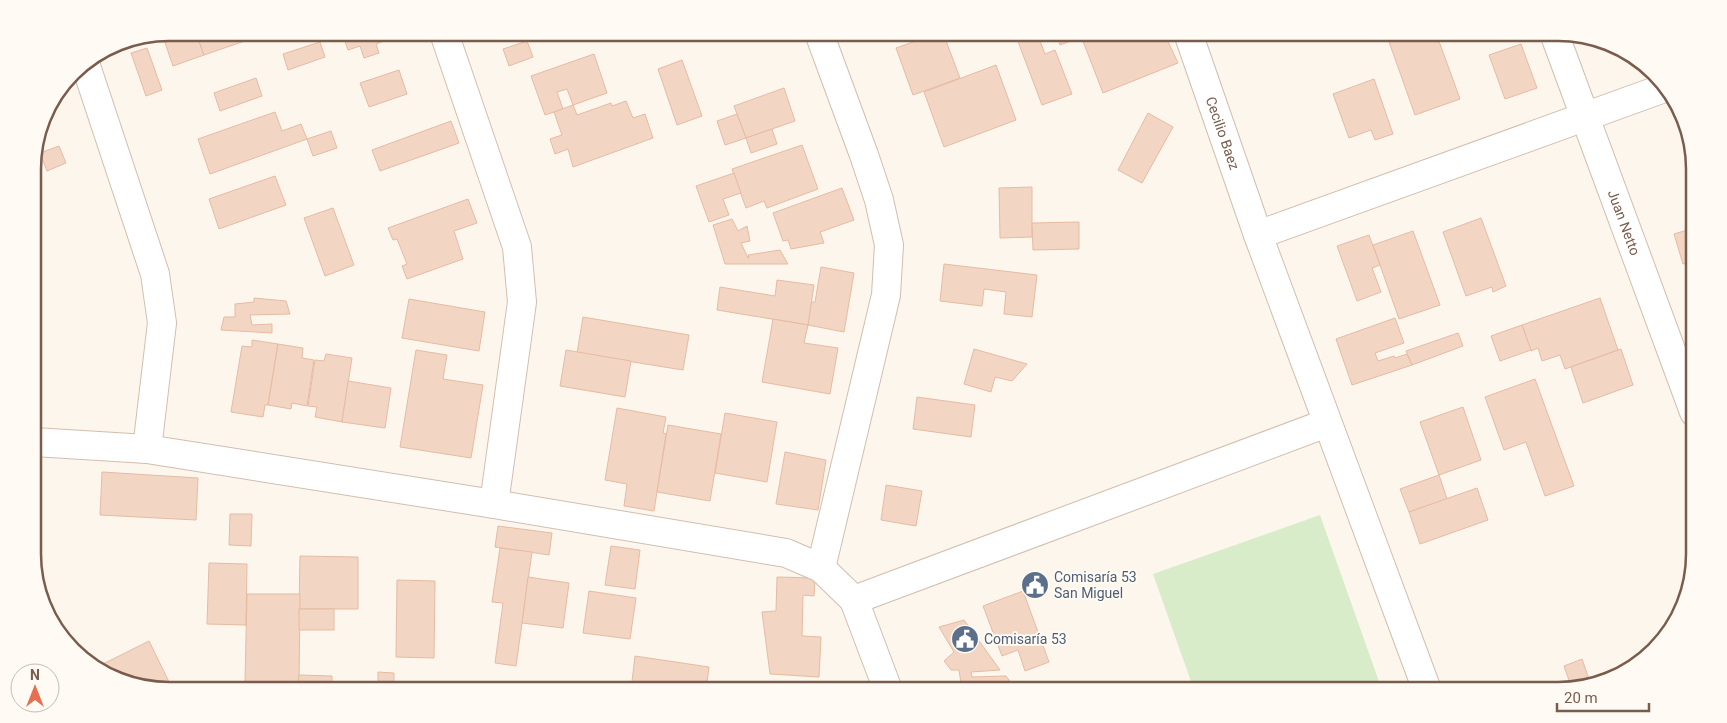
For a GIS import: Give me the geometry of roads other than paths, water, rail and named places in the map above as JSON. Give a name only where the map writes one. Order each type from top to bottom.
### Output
[{"type":"street","points":[[447,41],[516,248],[522,302],[494,504]]},
{"type":"street","points":[[821,568],[886,295],[889,245],[879,200],[822,41]]},
{"type":"street","name":"Cecilio Baez","points":[[1191,41],[1258,235],[1424,681]]},
{"type":"street","name":"Juan Netto","points":[[1557,41],[1686,391]]},
{"type":"street","points":[[88,70],[155,274],[162,323],[147,449]]},
{"type":"street","points":[[1258,235],[1658,90]]},
{"type":"street","points":[[854,600],[1327,423]]},
{"type":"street","points":[[41,442],[147,449],[786,553],[821,568],[854,600],[885,681]]},
{"type":"place","name":"Comisaría 53 San Miguel","points":[[1035,585]]},
{"type":"place","name":"Comisaría 53","points":[[965,639]]}]
